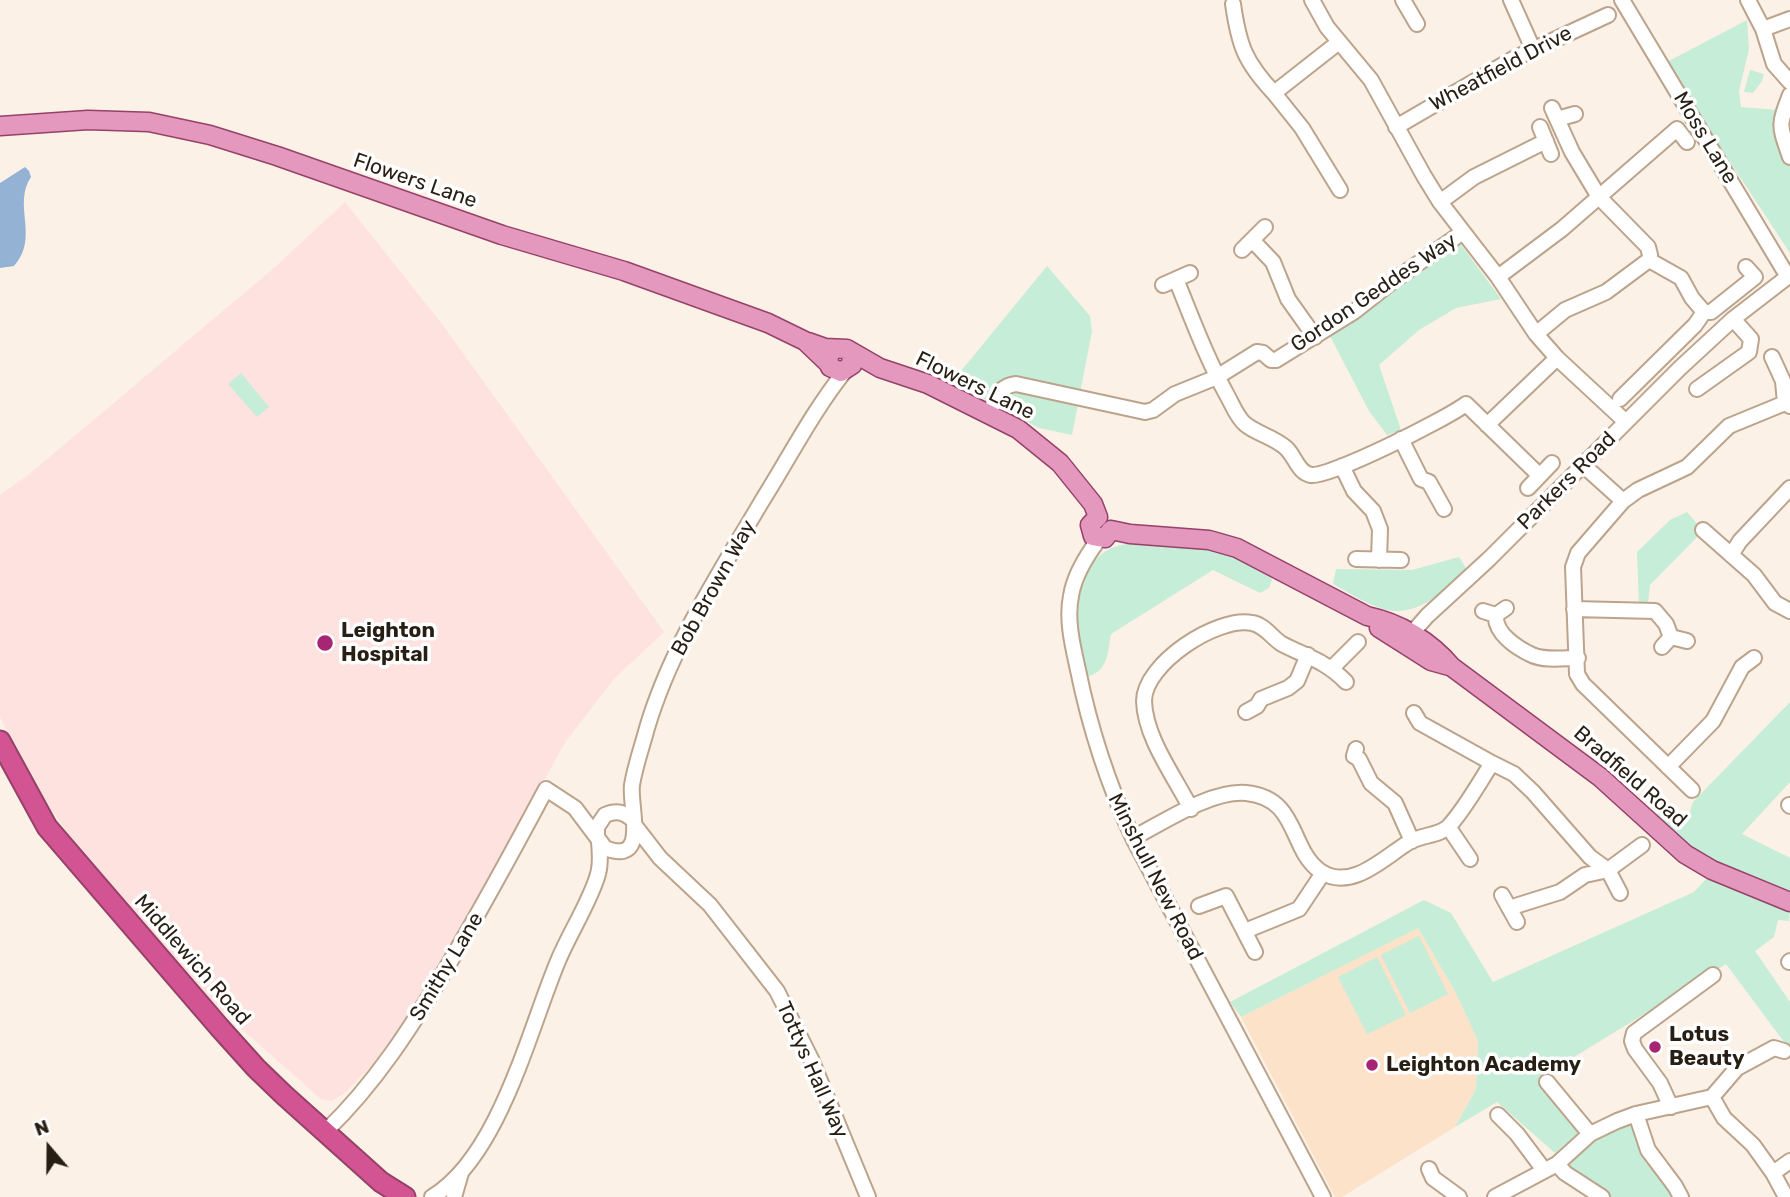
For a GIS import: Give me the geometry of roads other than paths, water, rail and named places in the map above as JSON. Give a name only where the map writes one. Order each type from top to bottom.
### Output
[{"type":"highway","name":"Middlewich Road","points":[[0,741],[47,827],[256,1068],[387,1189],[405,1197]]},
{"type":"main road","name":"Flowers Lane","points":[[0,126],[88,120],[149,122],[210,135],[502,235],[624,271],[768,323],[825,348],[839,362],[880,368],[928,384],[1018,429],[1060,463],[1093,504],[1103,528]]},
{"type":"main road","name":"Bradfield Road","points":[[1103,528],[1130,534],[1209,540],[1237,548],[1367,616],[1381,630],[1407,638],[1431,661],[1452,667],[1600,777],[1685,853],[1712,870],[1790,902]]},
{"type":"street","points":[[1312,0],[1339,42],[1371,80],[1440,202],[1498,277],[1536,334],[1557,359],[1626,422]]},
{"type":"street","points":[[1403,0],[1417,24]]},
{"type":"street","points":[[1511,0],[1534,49]]},
{"type":"street","name":"Moss Lane","points":[[1622,0],[1789,276]]},
{"type":"street","points":[[1748,0],[1763,29],[1774,64],[1790,82]]},
{"type":"street","points":[[1233,4],[1237,31],[1253,70],[1302,128],[1340,190]]},
{"type":"street","name":"Wheatfield Drive","points":[[1396,127],[1460,88],[1534,49],[1608,15]]},
{"type":"street","points":[[1763,29],[1790,19]]},
{"type":"street","points":[[1274,93],[1339,42]]},
{"type":"street","points":[[1790,95],[1780,118],[1790,157]]},
{"type":"street","points":[[1575,114],[1555,113],[1572,152],[1599,197],[1648,247],[1650,257],[1681,278],[1703,312]]},
{"type":"street","points":[[1498,277],[1538,238],[1562,229],[1677,130],[1687,142]]},
{"type":"street","points":[[1440,202],[1474,177],[1546,140]]},
{"type":"street","points":[[1319,187],[1332,177]]},
{"type":"street","points":[[1265,227],[1247,245],[1273,262],[1288,299],[1315,337]]},
{"type":"street","name":"Gordon Geddes Way","points":[[989,414],[1000,390],[1016,384],[1145,412],[1153,410],[1175,394],[1217,377],[1257,352],[1271,360],[1276,359],[1315,337],[1463,232]]},
{"type":"street","points":[[1536,334],[1565,310],[1606,292],[1650,257]]},
{"type":"street","points":[[1703,312],[1712,312],[1755,277],[1746,267]]},
{"type":"street","points":[[1190,272],[1170,282],[1237,415],[1246,425],[1284,446],[1301,471],[1311,475],[1342,466],[1444,419],[1466,404],[1539,475]]},
{"type":"street","name":"Parkers Road","points":[[1407,638],[1733,320],[1789,276]]},
{"type":"street","points":[[1620,399],[1695,325],[1703,312]]},
{"type":"street","points":[[1697,389],[1748,352],[1751,339],[1733,320]]},
{"type":"street","points":[[1692,790],[1583,684],[1577,674],[1573,567],[1578,553],[1623,501],[1638,490],[1687,467],[1729,426],[1788,405],[1783,381],[1772,357]]},
{"type":"street","points":[[1487,425],[1557,359]]},
{"type":"street","name":"Bob Brown Way","points":[[635,824],[632,786],[648,726],[681,643],[822,402],[839,362]]},
{"type":"street","points":[[1401,439],[1421,479],[1429,482],[1444,509]]},
{"type":"street","points":[[1528,488],[1552,463]]},
{"type":"street","points":[[1583,465],[1623,501]]},
{"type":"street","points":[[1342,466],[1354,491],[1373,511],[1377,520],[1380,529],[1379,559]]},
{"type":"street","points":[[1731,555],[1740,541],[1790,488]]},
{"type":"street","name":"Minshull New Road","points":[[1103,528],[1075,580],[1069,608],[1072,644],[1095,743],[1108,782],[1133,838],[1323,1197]]},
{"type":"street","points":[[1703,530],[1754,575],[1775,603],[1790,611]]},
{"type":"street","points":[[1356,559],[1401,560]]},
{"type":"street","points":[[1574,609],[1655,611],[1666,624],[1666,642],[1687,642]]},
{"type":"street","points":[[1495,611],[1495,621],[1501,633],[1533,656],[1578,658]]},
{"type":"street","points":[[1191,809],[1154,741],[1144,702],[1146,689],[1155,672],[1197,637],[1240,622],[1259,625],[1280,643],[1332,668],[1346,682]]},
{"type":"street","points":[[1332,668],[1358,642]]},
{"type":"street","points":[[1255,712],[1261,699],[1288,688],[1297,681],[1308,655]]},
{"type":"street","points":[[1668,767],[1713,721],[1742,667],[1754,658]]},
{"type":"street","points":[[1416,722],[1514,774],[1590,857],[1608,870],[1620,892]]},
{"type":"street","points":[[1353,755],[1359,759],[1371,783],[1395,803],[1412,841]]},
{"type":"street","points":[[1133,838],[1217,797],[1245,793],[1267,800],[1285,813],[1310,860],[1323,873],[1338,877],[1357,875],[1373,868],[1412,841],[1449,828],[1492,763]]},
{"type":"street","name":"Bob Brown Way","points":[[608,814],[632,786]]},
{"type":"street","name":"Smithy Lane","points":[[326,1130],[349,1109],[413,1024],[482,908],[546,789],[575,808]]},
{"type":"street","points":[[432,1197],[461,1172],[491,1129],[527,1046],[558,961],[598,875],[633,843],[635,824],[626,814],[608,814],[575,808]]},
{"type":"street","points":[[575,808],[598,839],[613,851],[624,850]]},
{"type":"street","points":[[598,875],[597,827],[608,814]]},
{"type":"street","name":"Tottys Hall Way","points":[[635,824],[660,858],[710,905],[777,991],[811,1059],[868,1197]]},
{"type":"street","points":[[1449,828],[1470,859]]},
{"type":"street","points":[[1517,922],[1505,901],[1560,892],[1585,875],[1608,870],[1642,845]]},
{"type":"street","name":"Tottys Hall Way","points":[[624,850],[660,858]]},
{"type":"street","points":[[1245,931],[1299,909],[1323,873]]},
{"type":"street","points":[[1199,905],[1227,889],[1255,951]]},
{"type":"street","points":[[1671,1107],[1661,1083],[1635,1049],[1632,1041],[1634,1033],[1713,975]]},
{"type":"street","points":[[1495,1197],[1557,1164],[1590,1133],[1636,1114],[1712,1097],[1737,1068],[1774,1048],[1784,1051]]},
{"type":"street","points":[[1547,1082],[1590,1133]]},
{"type":"street","points":[[1712,1097],[1724,1118],[1753,1145],[1786,1197]]},
{"type":"street","points":[[1636,1114],[1648,1150],[1680,1197]]},
{"type":"street","points":[[1498,1115],[1517,1134],[1544,1170]]},
{"type":"street","points":[[1773,1173],[1790,1161]]},
{"type":"street","points":[[1557,1164],[1565,1173],[1602,1197]]},
{"type":"street","points":[[454,1197],[461,1172]]},
{"type":"street","points":[[1428,1177],[1460,1197]]},
{"type":"water","points":[[25,167],[31,177],[24,199],[25,244],[14,266],[0,268],[0,183]]},
{"type":"place","name":"Leighton Hospital","points":[[325,643]]},
{"type":"place","name":"Lotus Beauty","points":[[1655,1047]]},
{"type":"place","name":"Leighton Academy","points":[[1372,1065]]}]
